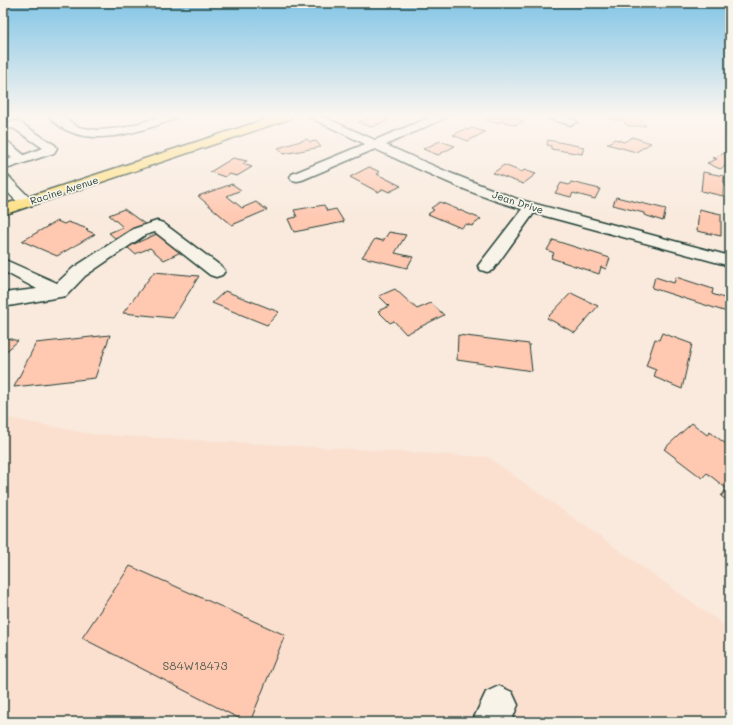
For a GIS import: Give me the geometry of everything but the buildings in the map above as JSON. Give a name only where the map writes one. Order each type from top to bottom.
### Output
[{"type":"main road","name":"Racine Avenue","points":[[3,210],[182,151]]},
{"type":"street","points":[[11,151],[22,160]]},
{"type":"street","points":[[3,166],[48,151]]},
{"type":"street","points":[[297,177],[362,151]]},
{"type":"street","name":"Jean Drive","points":[[390,151],[472,188],[530,207],[730,261]]},
{"type":"street","points":[[6,183],[26,202]]},
{"type":"street","points":[[487,266],[530,207]]},
{"type":"street","points":[[3,300],[59,292],[79,272],[139,232],[157,226],[216,271]]},
{"type":"street","points":[[3,264],[59,292]]},
{"type":"shaded area","points":[[3,417],[92,434],[488,457],[730,629],[730,722],[3,722]]}]
